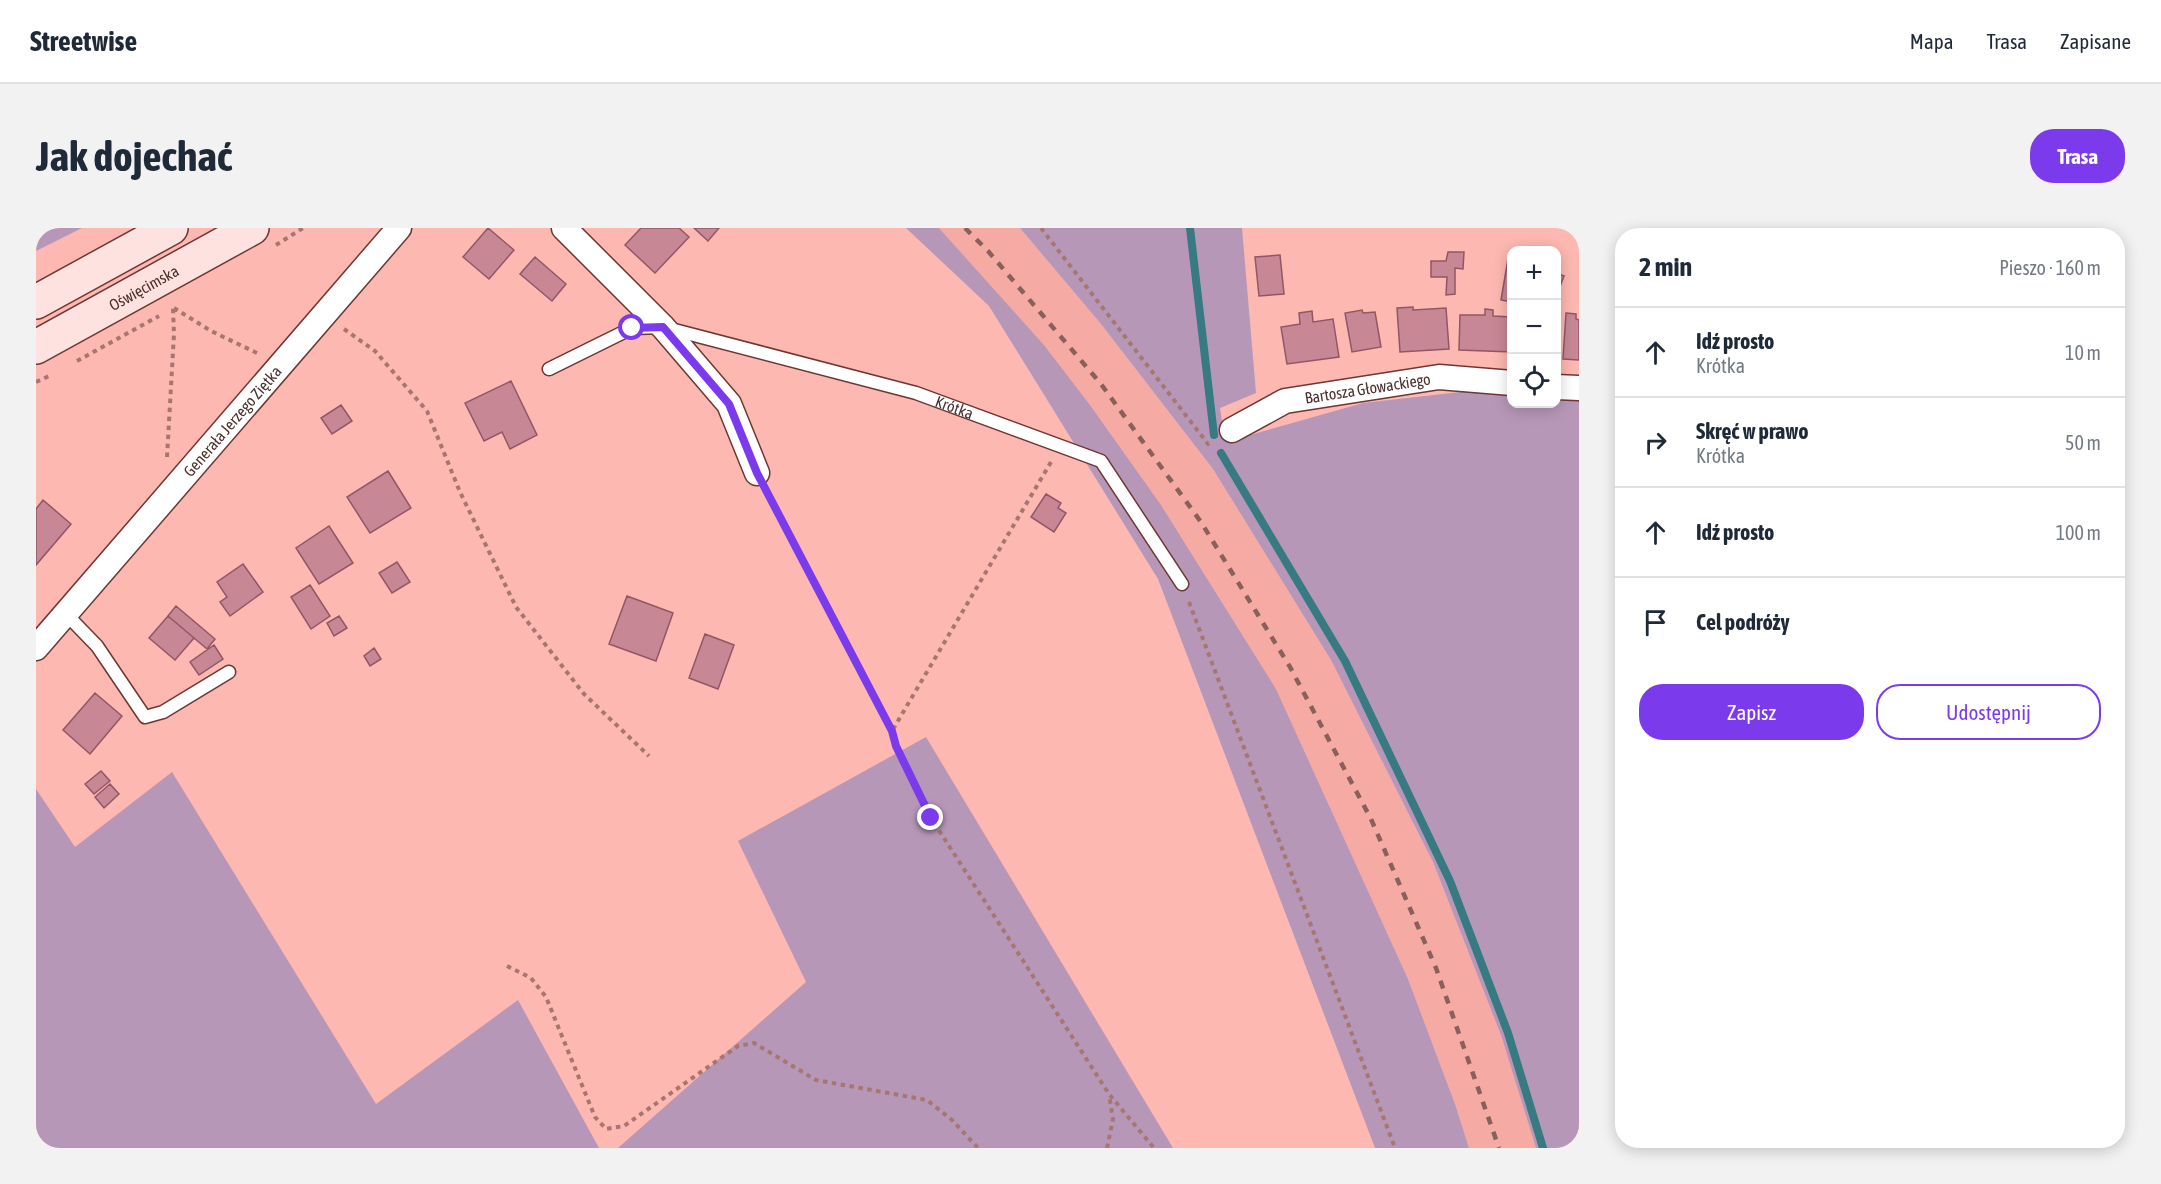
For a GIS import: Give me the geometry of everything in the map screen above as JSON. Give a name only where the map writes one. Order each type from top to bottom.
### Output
[{"type":"main road","points":[[36,302],[171,228]]},
{"type":"main road","name":"Oświęcimska","points":[[36,347],[252,228]]},
{"type":"street","name":"Generała Jerzego Ziętka","points":[[36,648],[399,228]]},
{"type":"street","points":[[564,228],[663,327],[729,404],[757,473]]},
{"type":"street","name":"Bartosza Głowackiego","points":[[1232,430],[1285,400],[1438,376],[1507,383]]},
{"type":"street","points":[[1561,387],[1579,388]]},
{"type":"lane","name":"Krótka","points":[[549,369],[632,328],[663,327],[915,393],[1101,461],[1182,584]]},
{"type":"lane","points":[[65,613],[98,646],[145,717],[163,712],[230,672]]},
{"type":"path","points":[[1041,228],[1208,444],[1232,430]]},
{"type":"path","points":[[164,499],[174,334],[173,308],[211,331],[281,364]]},
{"type":"path","points":[[324,315],[375,351],[427,411],[460,492],[516,607],[584,694],[650,756]]},
{"type":"path","points":[[892,731],[1061,446]]},
{"type":"path","points":[[757,473],[892,731],[896,746],[931,818],[1109,1094],[1154,1148]]},
{"type":"path","points":[[1182,584],[1395,1148]]},
{"type":"path","points":[[507,966],[531,978],[546,997],[595,1117],[606,1129],[624,1126],[738,1046],[754,1043],[816,1080],[927,1100],[952,1120],[978,1148]]},
{"type":"path","points":[[1107,1148],[1113,1119],[1109,1094]]},
{"type":"shaded area","points":[[36,228],[82,228],[36,251]]},
{"type":"shaded area","points":[[906,228],[939,228],[1044,345],[1161,505],[1276,689],[1408,979],[1469,1148],[1375,1148],[1158,579],[989,306]]},
{"type":"shaded area","points":[[939,228],[1020,228],[1101,324],[1213,469],[1331,660],[1433,862],[1501,1035],[1536,1148],[1469,1148],[1408,979],[1276,689],[1161,505],[1090,405],[1044,345]]},
{"type":"shaded area","points":[[1020,228],[1242,228],[1256,393],[1220,408],[1225,442],[1363,403],[1478,390],[1507,392],[1507,408],[1561,408],[1561,395],[1579,396],[1579,1148],[1536,1148],[1501,1035],[1433,862],[1331,660],[1213,469],[1101,324]]},
{"type":"shaded area","points":[[926,737],[1173,1148],[618,1148],[806,982],[738,841]]},
{"type":"shaded area","points":[[172,772],[376,1104],[518,1000],[599,1148],[36,1148],[36,789],[75,847]]},
{"type":"building","points":[[488,228],[514,250],[489,279],[463,257]]},
{"type":"building","points":[[641,228],[679,228],[689,237],[655,273],[625,245]]},
{"type":"building","points":[[694,228],[719,228],[708,241]]},
{"type":"building","points":[[1448,252],[1464,252],[1463,269],[1455,268],[1455,294],[1446,295],[1447,277],[1431,277],[1431,261],[1446,261]]},
{"type":"building","points":[[1280,255],[1284,294],[1259,296],[1255,257]]},
{"type":"building","points":[[535,257],[566,284],[552,301],[520,274]]},
{"type":"building","points":[[1507,265],[1507,301],[1501,300]]},
{"type":"building","points":[[1413,307],[1413,310],[1446,308],[1449,349],[1400,352],[1397,308]]},
{"type":"building","points":[[1485,309],[1493,310],[1493,316],[1507,317],[1507,352],[1459,350],[1460,315],[1485,315]]},
{"type":"building","points":[[1362,310],[1363,313],[1375,312],[1381,347],[1352,352],[1345,313]]},
{"type":"building","points":[[1312,311],[1313,322],[1333,319],[1339,357],[1287,364],[1281,327],[1300,324],[1299,313]]},
{"type":"building","points":[[1566,313],[1576,314],[1576,319],[1579,320],[1579,360],[1563,359]]},
{"type":"building","points":[[511,381],[537,435],[510,449],[502,432],[484,441],[465,403]]},
{"type":"building","points":[[341,405],[352,421],[332,434],[321,418]]},
{"type":"building","points":[[388,471],[411,508],[370,533],[347,497]]},
{"type":"building","points":[[1046,494],[1061,503],[1058,508],[1066,513],[1054,532],[1031,517]]},
{"type":"building","points":[[43,500],[71,524],[36,565],[36,509]]},
{"type":"building","points":[[329,526],[353,563],[319,584],[296,548]]},
{"type":"building","points":[[397,562],[410,582],[392,593],[379,573]]},
{"type":"building","points":[[243,564],[263,592],[230,616],[220,602],[227,597],[217,582]]},
{"type":"building","points":[[310,585],[330,616],[311,629],[291,597]]},
{"type":"building","points":[[627,596],[673,613],[656,661],[609,644]]},
{"type":"building","points":[[176,606],[215,639],[207,649],[168,616]]},
{"type":"building","points":[[168,616],[194,638],[175,660],[149,638]]},
{"type":"building","points":[[339,616],[347,628],[334,636],[327,623]]},
{"type":"building","points":[[705,634],[734,645],[718,689],[689,678]]},
{"type":"building","points":[[214,645],[223,659],[199,675],[190,662]]},
{"type":"building","points":[[374,648],[381,659],[370,666],[364,656]]},
{"type":"building","points":[[95,693],[122,716],[90,754],[63,730]]},
{"type":"building","points":[[101,771],[110,781],[94,794],[85,784]]},
{"type":"building","points":[[110,784],[119,794],[104,808],[95,797]]},
{"type":"waterway","points":[[1190,228],[1214,435]]},
{"type":"waterway","points":[[1221,453],[1345,661],[1450,881],[1508,1033],[1543,1148]]},
{"type":"railway","points":[[965,228],[988,251],[1101,384],[1201,522],[1290,667],[1371,819],[1436,968],[1499,1148]]},
{"type":"route","points":[[632,328],[663,327],[729,404],[757,473],[892,731],[896,746],[931,818]]}]
